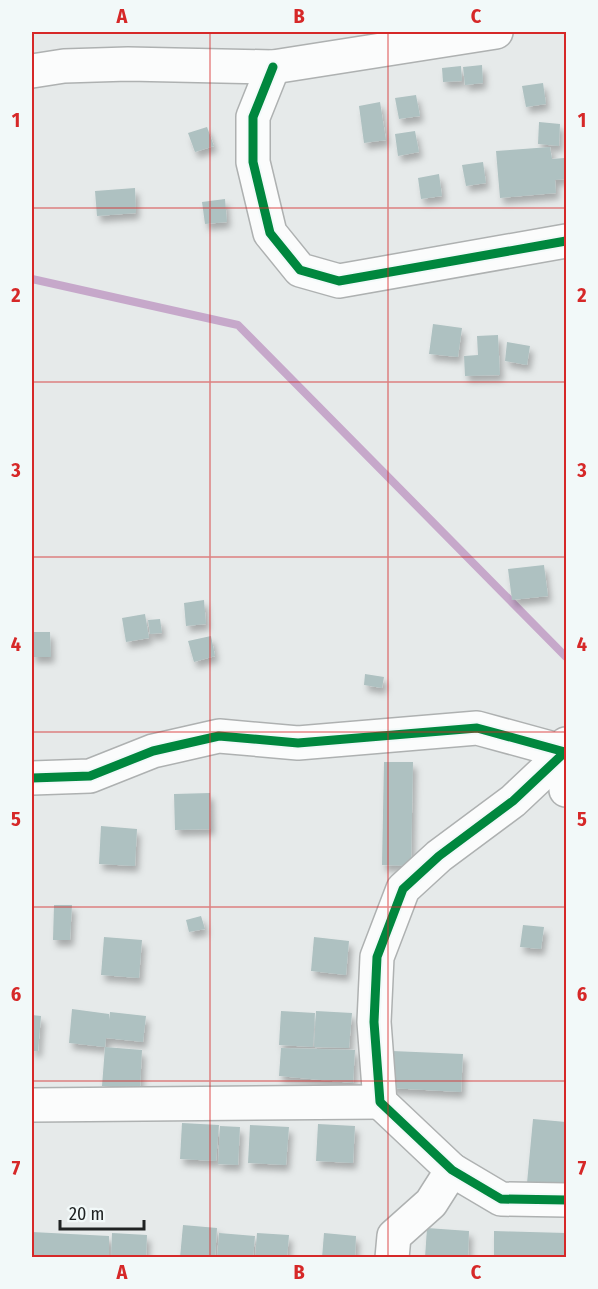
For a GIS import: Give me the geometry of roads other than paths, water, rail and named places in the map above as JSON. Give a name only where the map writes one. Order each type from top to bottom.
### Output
[{"type":"street","points":[[32,71],[128,64],[273,67],[496,32]]},
{"type":"street","points":[[273,67],[253,117],[253,162],[270,233],[300,270],[339,281],[567,241]]},
{"type":"street","points":[[32,778],[90,776],[153,751],[219,736],[298,743],[477,728],[566,748]]},
{"type":"street","points":[[566,748],[567,789]]},
{"type":"street","points":[[566,748],[513,801],[439,856],[403,889],[377,957],[374,1022],[380,1102],[452,1170],[501,1199],[567,1200]]},
{"type":"street","points":[[32,1105],[380,1102]]},
{"type":"street","points":[[392,1257],[394,1236],[431,1203],[452,1170]]},
{"type":"waterway","points":[[32,279],[238,325],[566,657]]}]
